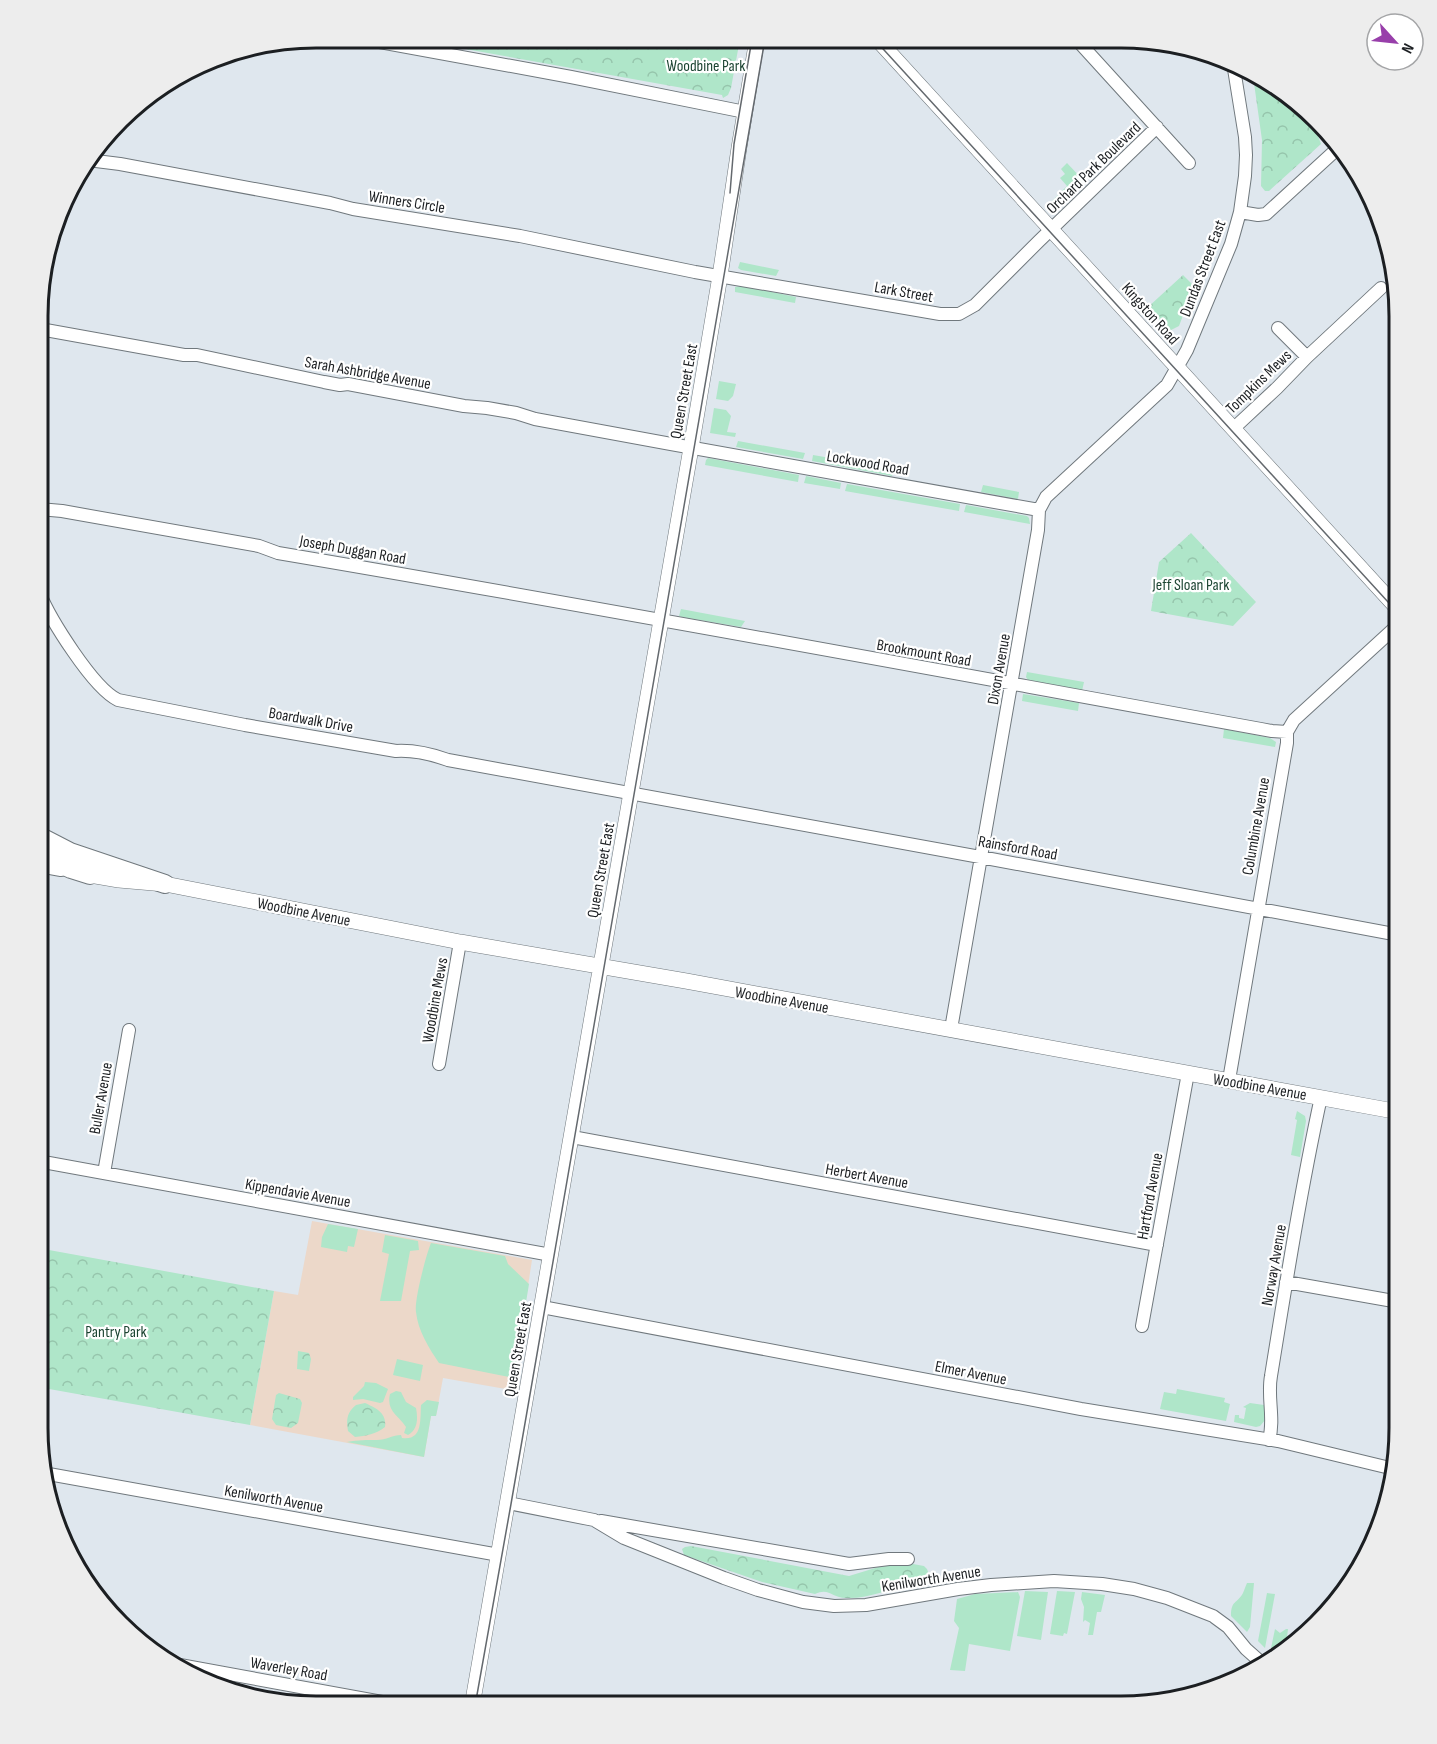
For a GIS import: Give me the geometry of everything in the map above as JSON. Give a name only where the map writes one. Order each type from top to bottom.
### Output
[{"type":"highway","name":"Woodbine Avenue","points":[[48,841],[70,852],[165,884]]},
{"type":"highway","points":[[48,858],[90,875]]},
{"type":"main road","name":"Queen Street East","points":[[477,1696],[499,1555],[691,448],[756,48]]},
{"type":"main road","name":"Kingston Road","points":[[886,48],[1389,599]]},
{"type":"main road","name":"Woodbine Avenue","points":[[90,875],[165,884],[460,942],[951,1029],[1389,1110]]},
{"type":"street","points":[[413,48],[745,112]]},
{"type":"street","name":"Orchard Park Boulevard","points":[[1084,48],[1189,163]]},
{"type":"street","name":"Dundas Street East","points":[[1177,368],[1187,350],[1231,244],[1240,212],[1245,176],[1245,137],[1235,74]]},
{"type":"street","name":"Orchard Park Boulevard","points":[[1050,230],[1158,127]]},
{"type":"street","points":[[1240,212],[1266,214],[1333,152]]},
{"type":"street","name":"Winners Circle","points":[[97,161],[353,209],[520,236],[720,276]]},
{"type":"street","name":"Lark Street","points":[[720,276],[933,313],[959,314],[975,305],[1050,230]]},
{"type":"street","name":"Tompkins Mews","points":[[1233,429],[1381,288]]},
{"type":"street","name":"Tompkins Mews","points":[[1278,328],[1307,357]]},
{"type":"street","name":"Sarah Ashbridge Avenue","points":[[48,330],[184,356],[224,360],[340,385],[348,384],[464,406],[487,408],[691,448]]},
{"type":"street","points":[[1039,510],[1046,497],[1167,385],[1177,368]]},
{"type":"street","name":"Lockwood Road","points":[[691,448],[1039,510]]},
{"type":"street","name":"Joseph Duggan Road","points":[[48,510],[259,546],[278,553],[661,621]]},
{"type":"street","name":"Dixon Avenue","points":[[951,1029],[1013,684],[1038,530],[1039,510]]},
{"type":"street","name":"Boardwalk Drive","points":[[48,608],[72,649],[96,682],[105,692],[118,700],[396,751],[409,750],[448,760],[631,794]]},
{"type":"street","name":"Brookmount Road","points":[[661,621],[1287,732]]},
{"type":"street","points":[[1287,732],[1294,720],[1389,633]]},
{"type":"street","name":"Columbine Avenue","points":[[1229,1080],[1287,732]]},
{"type":"street","name":"Rainsford Road","points":[[631,794],[1389,933]]},
{"type":"street","name":"Woodbine Avenue","points":[[48,868],[90,875]]},
{"type":"street","name":"Woodbine Mews","points":[[440,1064],[460,942]]},
{"type":"street","name":"Buller Avenue","points":[[104,1173],[129,1030]]},
{"type":"street","name":"Hartford Avenue","points":[[1142,1326],[1188,1073]]},
{"type":"street","name":"Norway Avenue","points":[[1269,1440],[1272,1429],[1270,1384],[1286,1282],[1321,1097]]},
{"type":"street","name":"Herbert Avenue","points":[[572,1137],[1157,1245]]},
{"type":"street","name":"Kippendavie Avenue","points":[[48,1163],[551,1255]]},
{"type":"street","points":[[1286,1282],[1389,1300]]},
{"type":"street","name":"Elmer Avenue","points":[[542,1307],[1071,1407],[1269,1440],[1386,1467]]},
{"type":"street","name":"Kenilworth Avenue","points":[[52,1474],[499,1555]]},
{"type":"street","name":"Kenilworth Avenue","points":[[508,1503],[849,1564],[908,1559]]},
{"type":"street","name":"Kenilworth Avenue","points":[[594,1520],[624,1538],[724,1578],[803,1602],[834,1606],[866,1605],[969,1587],[1054,1581],[1102,1584],[1142,1591],[1186,1604],[1213,1616],[1228,1626],[1257,1659]]},
{"type":"street","name":"Waverley Road","points":[[199,1668],[349,1696]]},
{"type":"shaded area","points":[[312,1221],[532,1260],[512,1390],[443,1378],[436,1416],[431,1416],[424,1457],[250,1425],[274,1291],[298,1295]]},
{"type":"green space","name":"Woodbine Park","points":[[460,48],[738,48],[731,88],[728,95],[723,98],[722,95]]},
{"type":"green space","points":[[1254,84],[1298,115],[1318,134],[1321,144],[1269,191],[1265,191],[1261,186],[1262,140]]},
{"type":"green space","points":[[1067,163],[1084,181],[1060,203],[1050,203],[1067,186],[1060,178],[1065,174],[1061,169]]},
{"type":"green space","points":[[740,262],[779,270],[776,276],[741,270],[738,268]]},
{"type":"green space","points":[[1183,275],[1192,284],[1190,297],[1179,326],[1169,331],[1147,308]]},
{"type":"green space","points":[[742,286],[796,297],[795,303],[735,292],[735,287]]},
{"type":"green space","points":[[719,381],[736,384],[733,396],[728,401],[716,399]]},
{"type":"green space","points":[[714,408],[726,410],[731,416],[727,432],[736,433],[735,437],[710,433]]},
{"type":"green space","points":[[738,441],[805,453],[803,459],[736,447]]},
{"type":"green space","points":[[813,455],[894,469],[892,476],[812,461]]},
{"type":"green space","points":[[708,458],[799,475],[798,482],[705,465]]},
{"type":"green space","points":[[806,476],[841,483],[840,489],[804,483]]},
{"type":"green space","points":[[847,484],[960,504],[959,511],[845,491]]},
{"type":"green space","points":[[983,485],[1019,492],[1018,499],[981,492]]},
{"type":"green space","points":[[966,505],[1027,516],[1030,524],[964,512]]},
{"type":"green space","name":"Jeff Sloan Park","points":[[1191,533],[1256,602],[1233,626],[1151,611],[1159,562]]},
{"type":"green space","points":[[681,609],[745,621],[741,627],[682,617],[679,616]]},
{"type":"green space","points":[[1027,672],[1084,682],[1082,691],[1028,680]]},
{"type":"green space","points":[[1023,694],[1079,703],[1078,711],[1022,701]]},
{"type":"green space","points":[[1224,729],[1270,738],[1276,742],[1275,747],[1223,738]]},
{"type":"green space","points":[[1297,1111],[1305,1116],[1306,1121],[1300,1157],[1291,1155]]},
{"type":"green space","points":[[328,1224],[358,1229],[354,1247],[348,1246],[347,1252],[321,1247],[322,1237]]},
{"type":"green space","points":[[385,1235],[418,1241],[419,1250],[410,1251],[401,1301],[380,1301],[389,1254],[382,1252]]},
{"type":"green space","points":[[431,1243],[505,1256],[508,1264],[529,1284],[514,1375],[509,1377],[439,1363],[431,1351],[419,1326],[416,1306]]},
{"type":"green space","name":"Pantry Park","points":[[48,1250],[274,1291],[250,1425],[48,1389]]},
{"type":"green space","points":[[298,1351],[309,1353],[311,1359],[309,1371],[297,1369]]},
{"type":"green space","points":[[397,1359],[423,1365],[420,1381],[393,1375]]},
{"type":"green space","points":[[365,1382],[376,1383],[388,1389],[383,1402],[353,1400]]},
{"type":"green space","points":[[1177,1389],[1225,1398],[1224,1402],[1230,1404],[1226,1421],[1160,1409],[1164,1392],[1176,1394]]},
{"type":"green space","points":[[396,1391],[401,1392],[406,1402],[416,1408],[414,1430],[408,1435],[404,1433],[406,1427],[391,1409],[390,1394]]},
{"type":"green space","points":[[279,1393],[300,1399],[302,1403],[298,1423],[291,1428],[276,1425],[272,1419],[276,1395]]},
{"type":"green space","points":[[427,1400],[439,1402],[436,1416],[431,1416],[424,1457],[347,1442],[380,1440],[398,1435],[402,1438],[414,1436],[419,1428],[421,1405]]},
{"type":"green space","points":[[365,1403],[377,1409],[382,1415],[385,1427],[371,1434],[355,1437],[348,1431],[348,1416],[356,1405]]},
{"type":"green space","points":[[1250,1403],[1264,1405],[1266,1419],[1260,1426],[1234,1422],[1235,1415],[1244,1419],[1246,1408],[1243,1407]]},
{"type":"green space","points":[[691,1546],[849,1576],[885,1565],[913,1564],[924,1566],[931,1580],[927,1584],[861,1597],[841,1598],[827,1592],[815,1594],[762,1582],[684,1555],[682,1549]]},
{"type":"green space","points":[[1247,1583],[1254,1583],[1250,1627],[1247,1632],[1231,1616],[1231,1611]]},
{"type":"green space","points":[[1025,1591],[1048,1592],[1041,1640],[1017,1636]]},
{"type":"green space","points":[[1057,1591],[1075,1592],[1067,1634],[1064,1633],[1063,1636],[1050,1634]]},
{"type":"green space","points":[[1018,1592],[1020,1597],[1010,1651],[969,1644],[965,1671],[950,1670],[959,1628],[954,1621],[957,1599],[975,1594]]},
{"type":"green space","points":[[1082,1592],[1105,1595],[1101,1612],[1097,1612],[1093,1635],[1088,1635],[1090,1623],[1085,1620],[1083,1622]]},
{"type":"green space","points":[[1267,1593],[1275,1594],[1265,1648],[1258,1641]]},
{"type":"green space","points":[[1275,1629],[1280,1633],[1288,1629],[1287,1639],[1270,1651]]},
{"type":"tram line","points":[[730,193],[734,144],[750,48]]},
{"type":"tram line","points":[[477,1696],[763,48]]},
{"type":"tram line","points":[[882,48],[1389,603]]}]
